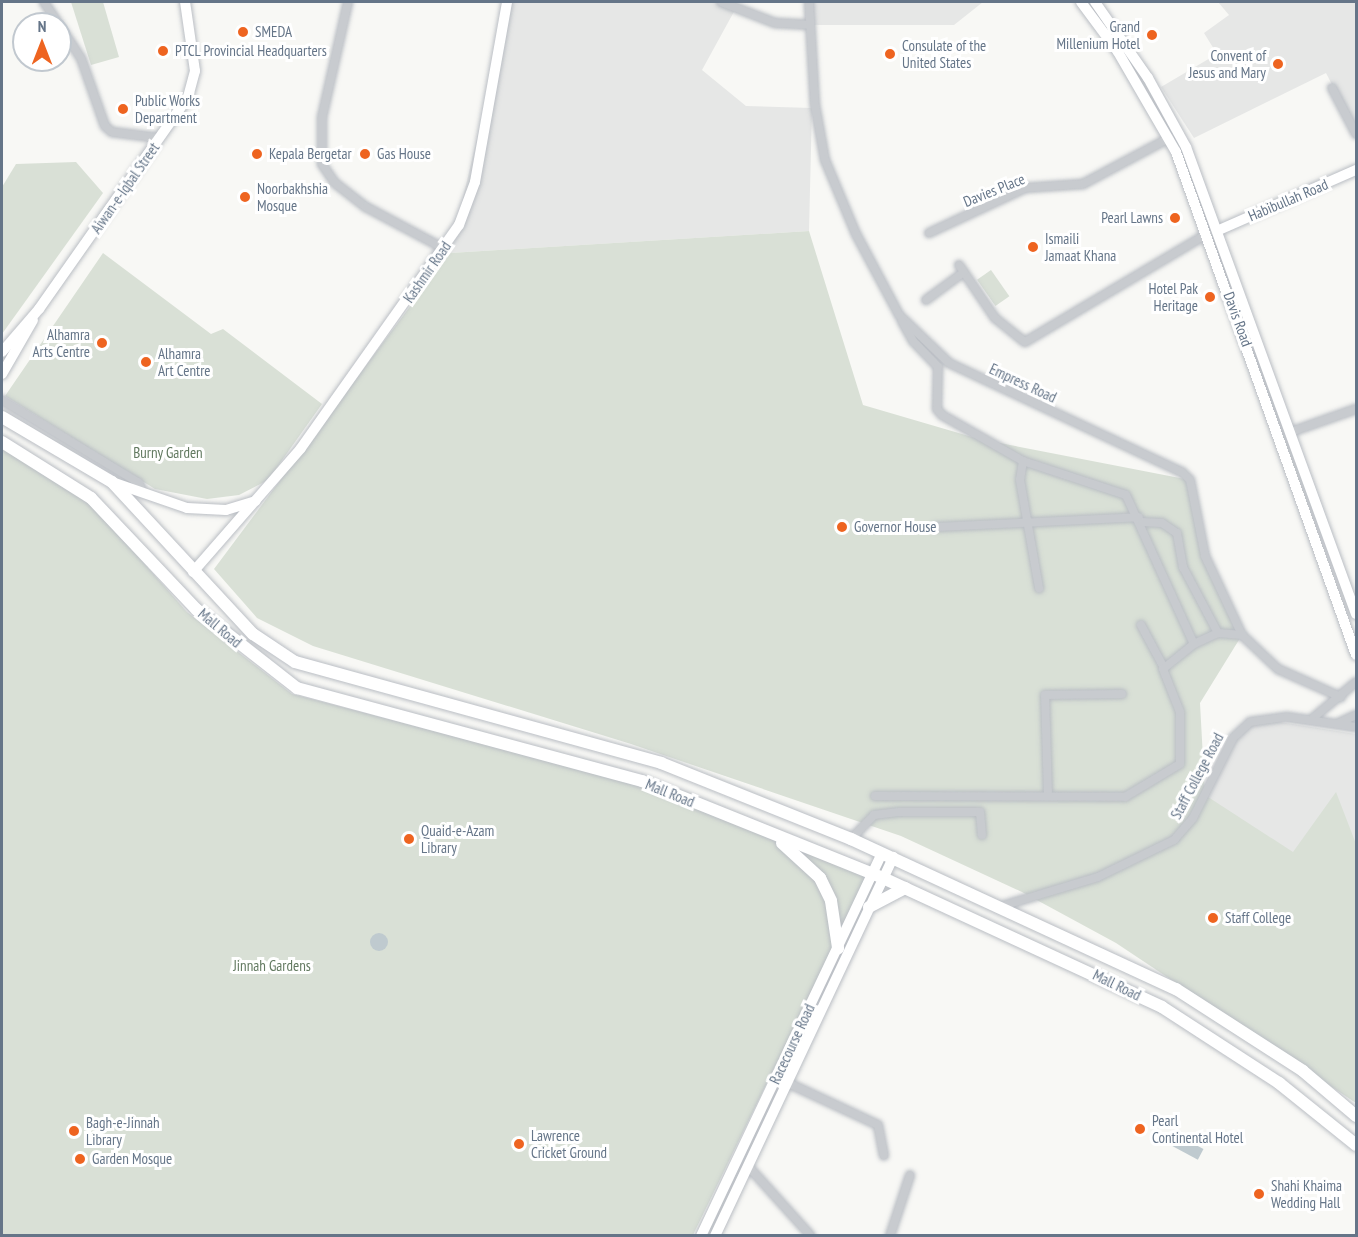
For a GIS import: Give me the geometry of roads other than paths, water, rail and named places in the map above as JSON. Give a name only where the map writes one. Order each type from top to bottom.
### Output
[{"type":"main road","name":"Kashmir Road","points":[[192,572],[256,501],[445,249],[475,182],[507,2]]},
{"type":"main road","name":"Davis Road","points":[[1081,2],[1169,138],[1207,234],[1356,655]]},
{"type":"main road","name":"Davis Road","points":[[1095,2],[1180,133],[1219,230],[1356,614]]},
{"type":"main road","name":"Aiwan-e-Iqbal Street","points":[[2,352],[39,309],[160,138],[194,83],[183,3]]},
{"type":"main road","name":"Habibullah Road","points":[[1219,230],[1356,170]]},
{"type":"main road","points":[[2,374],[39,309]]},
{"type":"main road","name":"Mall Road","points":[[2,417],[112,482],[192,572],[253,634],[295,662],[661,763],[851,839],[1002,906],[1176,989],[1304,1071],[1356,1116]]},
{"type":"main road","name":"Mall Road","points":[[2,442],[92,498],[203,615],[297,688],[642,781],[878,876],[1162,1007],[1279,1083],[1356,1145]]},
{"type":"main road","points":[[112,482],[202,509],[256,501]]},
{"type":"main road","points":[[775,836],[820,878],[831,901],[838,948]]},
{"type":"main road","name":"Racecourse Road","points":[[701,1236],[838,948],[888,855]]},
{"type":"main road","name":"Racecourse Road","points":[[715,1236],[869,907],[878,876]]},
{"type":"main road","points":[[869,907],[905,888]]},
{"type":"street","points":[[348,2],[321,125],[322,164],[335,183],[366,207],[445,249]]},
{"type":"street","points":[[721,2],[765,21],[810,25]]},
{"type":"street","name":"Empress Road","points":[[809,2],[815,105],[828,167],[899,315],[949,363],[1190,480],[1205,556],[1242,635],[1278,669],[1341,697]]},
{"type":"street","points":[[72,44],[81,58],[105,126],[112,132],[160,138]]},
{"type":"street","points":[[1332,88],[1356,134]]},
{"type":"street","name":"Davies Place","points":[[928,232],[1025,188],[1083,184],[1169,138]]},
{"type":"street","points":[[926,300],[962,268],[995,318],[1025,342],[1207,234]]},
{"type":"street","points":[[899,315],[913,341],[938,367],[937,409],[1023,461],[1126,495],[1140,520],[1194,644]]},
{"type":"street","points":[[2,400],[139,483],[143,493]]},
{"type":"street","points":[[1291,432],[1356,409]]},
{"type":"street","points":[[1023,461],[1020,480],[1039,588]]},
{"type":"street","points":[[936,527],[1027,522],[1140,520],[1162,523],[1177,533],[1183,567],[1218,633]]},
{"type":"street","points":[[875,796],[1125,797],[1180,764],[1180,712],[1163,666],[1142,625]]},
{"type":"street","points":[[1163,666],[1194,644],[1218,633],[1242,635]]},
{"type":"street","points":[[1313,718],[1341,697],[1356,682]]},
{"type":"street","points":[[1048,795],[1046,695],[1122,694]]},
{"type":"street","points":[[1338,724],[1356,715]]},
{"type":"street","name":"Staff College Road","points":[[1002,906],[1098,877],[1174,840],[1193,819],[1240,728],[1261,719],[1313,718],[1356,727]]},
{"type":"street","points":[[851,839],[874,815],[899,812],[980,812],[982,835]]},
{"type":"street","points":[[788,1083],[878,1125],[884,1155]]},
{"type":"street","points":[[748,1166],[811,1236]]},
{"type":"street","points":[[890,1236],[910,1175]]},
{"type":"place","name":"SMEDA","points":[[243,32]]},
{"type":"place","name":"Grand Millenium Hotel","points":[[1152,35]]},
{"type":"place","name":"PTCL Provincial Headquarters","points":[[163,51]]},
{"type":"place","name":"Consulate of the United States","points":[[890,54]]},
{"type":"place","name":"Convent of Jesus and Mary","points":[[1278,64]]},
{"type":"place","name":"Public Works Department","points":[[123,109]]},
{"type":"place","name":"Kepala Bergetar","points":[[257,154]]},
{"type":"place","name":"Gas House","points":[[365,154]]},
{"type":"place","name":"Noorbakhshia Mosque","points":[[245,197]]},
{"type":"place","name":"Pearl Lawns","points":[[1175,218]]},
{"type":"place","name":"Ismaili Jamaat Khana","points":[[1033,247]]},
{"type":"place","name":"Hotel Pak Heritage","points":[[1210,297]]},
{"type":"place","name":"Alhamra Arts Centre","points":[[102,343]]},
{"type":"place","name":"Alhamra Art Centre","points":[[146,362]]},
{"type":"place","name":"Governor House","points":[[842,527]]},
{"type":"place","name":"Quaid-e-Azam Library","points":[[409,839]]},
{"type":"place","name":"Staff College","points":[[1213,918]]},
{"type":"place","name":"Pearl Continental Hotel","points":[[1140,1129]]},
{"type":"place","name":"Bagh-e-Jinnah Library","points":[[74,1131]]},
{"type":"place","name":"Lawrence Cricket Ground","points":[[519,1144]]},
{"type":"place","name":"Garden Mosque","points":[[80,1159]]},
{"type":"place","name":"Shahi Khaima Wedding Hall","points":[[1259,1194]]},
{"type":"park label","name":"Burny Garden","points":[[168,453]]},
{"type":"park label","name":"Jinnah Gardens","points":[[272,966]]}]
